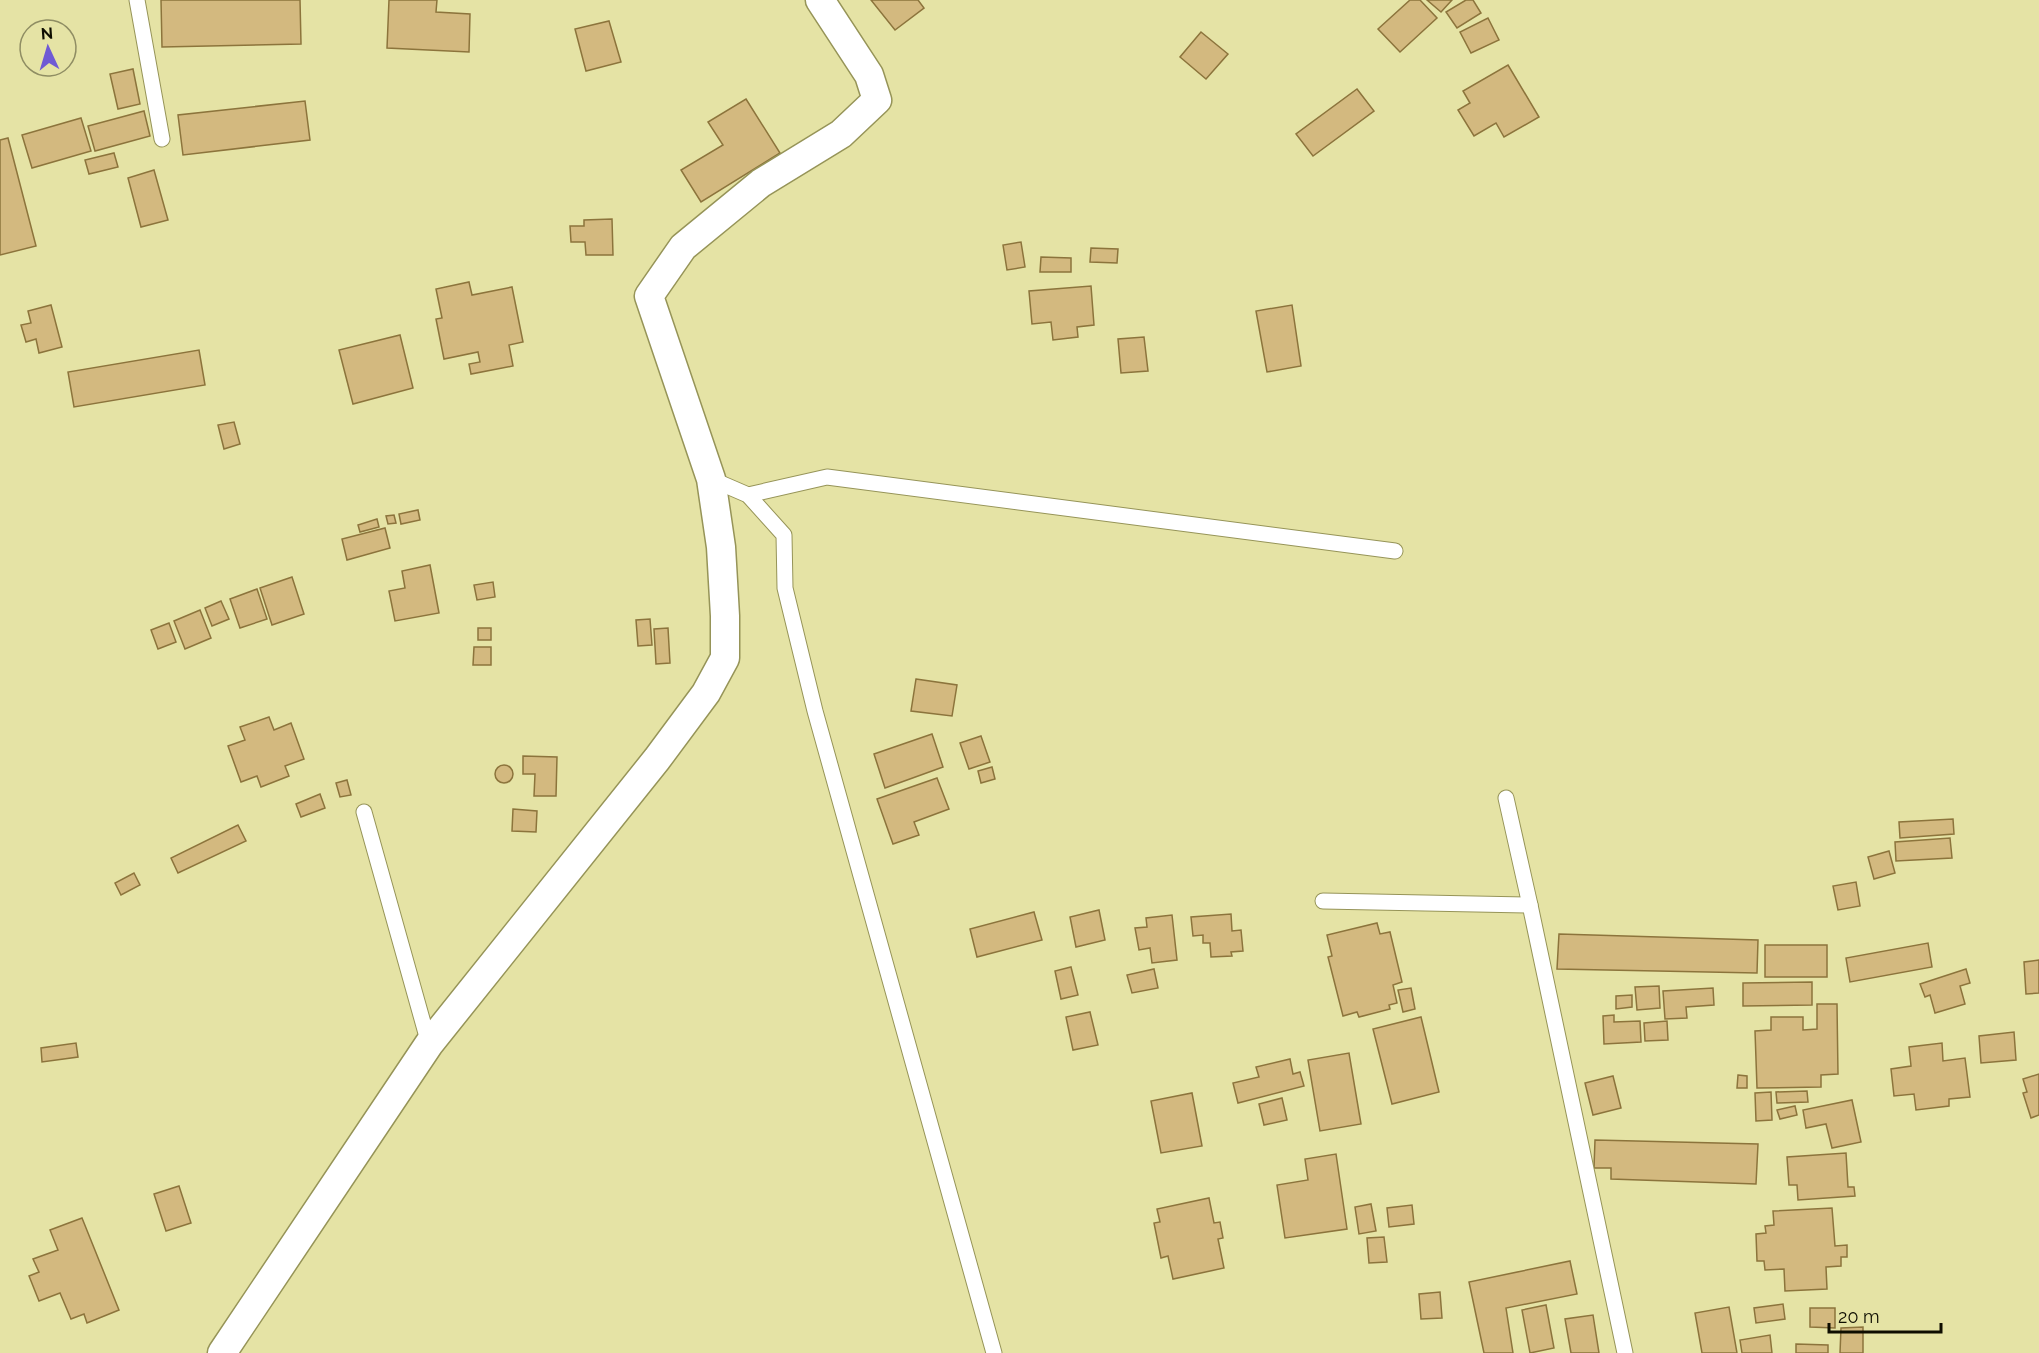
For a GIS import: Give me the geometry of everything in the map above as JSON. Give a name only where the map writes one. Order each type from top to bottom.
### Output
[{"type":"street","points":[[222,1353],[429,1044],[657,759],[706,693],[725,658],[726,616],[722,559],[711,479],[649,296],[683,247],[761,183],[841,134],[877,100],[869,75],[820,0]]},
{"type":"lane","points":[[137,0],[162,139]]},
{"type":"lane","points":[[748,495],[827,477],[1395,551]]},
{"type":"lane","points":[[711,479],[748,495],[784,535],[785,588],[815,711],[994,1353]]},
{"type":"lane","points":[[1506,798],[1625,1353]]},
{"type":"lane","points":[[364,812],[429,1044]]},
{"type":"lane","points":[[1323,901],[1530,905]]},
{"type":"building","points":[[161,0],[300,0],[301,44],[162,47]]},
{"type":"building","points":[[389,0],[437,0],[436,12],[470,14],[469,52],[387,48]]},
{"type":"building","points":[[871,0],[918,0],[924,8],[895,30]]},
{"type":"building","points":[[1410,0],[1420,0],[1437,18],[1400,52],[1378,29]]},
{"type":"building","points":[[1427,0],[1452,0],[1441,12]]},
{"type":"building","points":[[1466,0],[1473,0],[1481,13],[1457,28],[1446,12]]},
{"type":"building","points":[[1488,18],[1499,40],[1471,53],[1460,32]]},
{"type":"building","points":[[609,21],[621,62],[586,71],[575,29]]},
{"type":"building","points":[[1201,32],[1228,54],[1206,79],[1180,57]]},
{"type":"building","points":[[1508,65],[1539,117],[1504,137],[1496,123],[1474,136],[1458,110],[1470,103],[1463,91]]},
{"type":"building","points":[[133,69],[140,104],[118,109],[110,74]]},
{"type":"building","points":[[1357,89],[1374,111],[1313,156],[1296,134]]},
{"type":"building","points":[[746,99],[780,153],[701,202],[681,170],[723,145],[708,122]]},
{"type":"building","points":[[305,101],[310,140],[183,155],[178,115]]},
{"type":"building","points":[[144,111],[150,136],[95,151],[88,126]]},
{"type":"building","points":[[81,118],[91,151],[32,168],[22,135]]},
{"type":"building","points":[[8,138],[36,246],[0,255],[0,140]]},
{"type":"building","points":[[114,153],[118,167],[89,174],[85,160]]},
{"type":"building","points":[[154,170],[168,220],[141,227],[128,178]]},
{"type":"building","points":[[612,219],[613,255],[586,255],[585,242],[571,242],[570,226],[584,226],[584,220]]},
{"type":"building","points":[[1021,242],[1025,267],[1007,270],[1003,245]]},
{"type":"building","points":[[1091,248],[1118,249],[1117,263],[1090,262]]},
{"type":"building","points":[[1041,257],[1071,258],[1071,272],[1040,272]]},
{"type":"building","points":[[469,282],[472,295],[512,287],[523,342],[509,345],[513,366],[471,374],[469,364],[480,362],[478,352],[444,359],[436,319],[442,318],[436,289]]},
{"type":"building","points":[[1091,286],[1094,325],[1077,327],[1078,337],[1053,340],[1051,322],[1032,324],[1029,291]]},
{"type":"building","points":[[51,305],[62,347],[39,353],[36,339],[26,342],[21,325],[31,323],[28,311]]},
{"type":"building","points":[[1292,305],[1301,366],[1267,372],[1256,311]]},
{"type":"building","points":[[400,335],[413,388],[353,404],[339,350]]},
{"type":"building","points":[[1144,337],[1148,371],[1121,373],[1118,339]]},
{"type":"building","points":[[199,350],[205,385],[74,407],[68,372]]},
{"type":"building","points":[[234,422],[240,444],[224,449],[218,425]]},
{"type":"building","points":[[418,510],[420,520],[401,524],[399,514]]},
{"type":"building","points":[[394,515],[396,523],[388,524],[386,516]]},
{"type":"building","points":[[377,519],[379,527],[360,532],[358,525]]},
{"type":"building","points":[[385,528],[390,548],[347,560],[342,539]]},
{"type":"building","points":[[430,565],[439,613],[395,621],[389,591],[405,588],[402,571]]},
{"type":"building","points":[[292,577],[304,614],[272,625],[260,588]]},
{"type":"building","points":[[493,582],[495,597],[477,600],[474,585]]},
{"type":"building","points":[[257,589],[267,619],[240,628],[230,599]]},
{"type":"building","points":[[221,601],[229,619],[212,626],[205,608]]},
{"type":"building","points":[[200,610],[211,638],[185,649],[174,621]]},
{"type":"building","points":[[650,619],[652,645],[638,646],[636,620]]},
{"type":"building","points":[[169,623],[176,642],[158,649],[151,630]]},
{"type":"building","points":[[478,628],[491,628],[491,640],[478,640]]},
{"type":"building","points":[[668,628],[670,663],[656,664],[654,629]]},
{"type":"building","points":[[474,647],[491,647],[491,665],[473,665]]},
{"type":"building","points":[[916,679],[957,685],[952,716],[911,711]]},
{"type":"building","points":[[269,717],[274,730],[291,723],[304,759],[285,766],[289,776],[261,787],[257,776],[241,782],[228,746],[245,740],[240,727]]},
{"type":"building","points":[[932,734],[943,767],[885,788],[874,754]]},
{"type":"building","points":[[981,736],[990,762],[969,769],[960,743]]},
{"type":"building","points":[[523,756],[557,757],[556,796],[534,796],[535,774],[523,774]]},
{"type":"building","points":[[504,765],[510,768],[513,774],[510,780],[504,783],[498,780],[495,774],[498,768]]},
{"type":"building","points":[[992,767],[995,779],[981,783],[978,771]]},
{"type":"building","points":[[937,778],[949,809],[914,822],[919,835],[893,844],[877,799]]},
{"type":"building","points":[[347,780],[351,795],[340,797],[336,783]]},
{"type":"building","points":[[320,794],[325,808],[301,817],[296,804]]},
{"type":"building","points":[[513,809],[537,811],[536,832],[512,831]]},
{"type":"building","points":[[1953,819],[1954,834],[1900,838],[1899,822]]},
{"type":"building","points":[[238,825],[246,841],[178,873],[171,858]]},
{"type":"building","points":[[1950,838],[1952,858],[1896,861],[1895,842]]},
{"type":"building","points":[[1889,851],[1895,873],[1874,879],[1868,857]]},
{"type":"building","points":[[134,873],[140,885],[121,895],[115,883]]},
{"type":"building","points":[[1856,882],[1860,906],[1838,910],[1833,886]]},
{"type":"building","points":[[1099,910],[1105,940],[1076,947],[1070,917]]},
{"type":"building","points":[[1034,912],[1042,940],[977,957],[970,929]]},
{"type":"building","points":[[1231,914],[1232,931],[1241,930],[1243,951],[1231,952],[1232,956],[1211,957],[1210,943],[1203,943],[1203,935],[1193,936],[1191,917]]},
{"type":"building","points":[[1172,915],[1177,960],[1152,963],[1150,948],[1139,950],[1135,928],[1147,927],[1146,918]]},
{"type":"building","points":[[1377,923],[1380,934],[1390,932],[1402,982],[1393,985],[1397,1003],[1389,1005],[1390,1009],[1359,1017],[1357,1012],[1343,1016],[1328,957],[1332,956],[1327,935]]},
{"type":"building","points":[[1559,934],[1758,940],[1757,973],[1557,969]]},
{"type":"building","points":[[1928,943],[1932,967],[1850,982],[1846,958]]},
{"type":"building","points":[[1765,945],[1827,945],[1827,977],[1765,977]]},
{"type":"building","points":[[2039,960],[2039,993],[2026,994],[2024,962]]},
{"type":"building","points":[[1071,967],[1078,995],[1061,999],[1055,971]]},
{"type":"building","points":[[1154,969],[1158,988],[1132,993],[1127,975]]},
{"type":"building","points":[[1966,969],[1970,983],[1960,986],[1965,1004],[1935,1013],[1930,995],[1925,997],[1920,984]]},
{"type":"building","points":[[1812,982],[1812,1005],[1743,1006],[1743,983]]},
{"type":"building","points":[[1659,986],[1660,1008],[1637,1010],[1635,987]]},
{"type":"building","points":[[1411,988],[1415,1009],[1403,1012],[1398,990]]},
{"type":"building","points":[[1713,988],[1714,1005],[1686,1007],[1687,1018],[1665,1019],[1663,991]]},
{"type":"building","points":[[1632,995],[1632,1007],[1616,1009],[1616,996]]},
{"type":"building","points":[[1817,1004],[1837,1004],[1838,1074],[1821,1075],[1821,1087],[1757,1088],[1755,1031],[1771,1030],[1771,1017],[1803,1017],[1803,1030],[1817,1029]]},
{"type":"building","points":[[1090,1012],[1098,1045],[1073,1050],[1066,1017]]},
{"type":"building","points":[[1614,1015],[1614,1022],[1640,1021],[1641,1042],[1604,1044],[1603,1016]]},
{"type":"building","points":[[1421,1017],[1439,1092],[1392,1104],[1373,1029]]},
{"type":"building","points":[[1667,1021],[1668,1040],[1645,1041],[1644,1023]]},
{"type":"building","points":[[2014,1032],[2016,1060],[1981,1063],[1979,1036]]},
{"type":"building","points":[[76,1043],[78,1057],[42,1062],[41,1048]]},
{"type":"building","points":[[1942,1043],[1943,1061],[1965,1058],[1970,1097],[1949,1099],[1949,1106],[1916,1110],[1914,1094],[1894,1096],[1891,1069],[1911,1066],[1909,1047]]},
{"type":"building","points":[[1349,1053],[1361,1124],[1320,1131],[1308,1060]]},
{"type":"building","points":[[1290,1059],[1293,1074],[1300,1072],[1304,1086],[1238,1103],[1233,1083],[1259,1077],[1256,1067]]},
{"type":"building","points":[[2039,1074],[2039,1115],[2031,1118],[2023,1093],[2027,1092],[2023,1079]]},
{"type":"building","points":[[1738,1075],[1747,1076],[1747,1088],[1737,1088]]},
{"type":"building","points":[[1613,1076],[1621,1108],[1593,1115],[1585,1083]]},
{"type":"building","points":[[1807,1091],[1808,1102],[1777,1103],[1776,1092]]},
{"type":"building","points":[[1771,1092],[1772,1120],[1756,1121],[1755,1093]]},
{"type":"building","points":[[1192,1093],[1202,1146],[1161,1153],[1151,1101]]},
{"type":"building","points":[[1282,1098],[1287,1120],[1264,1125],[1259,1104]]},
{"type":"building","points":[[1852,1100],[1861,1142],[1832,1148],[1826,1124],[1806,1128],[1803,1110]]},
{"type":"building","points":[[1795,1106],[1797,1115],[1780,1119],[1777,1110]]},
{"type":"building","points":[[1595,1140],[1758,1144],[1756,1184],[1611,1179],[1611,1168],[1594,1168]]},
{"type":"building","points":[[1846,1153],[1848,1187],[1854,1187],[1855,1196],[1798,1200],[1797,1185],[1789,1185],[1787,1157]]},
{"type":"building","points":[[1336,1154],[1347,1229],[1285,1238],[1277,1185],[1308,1180],[1305,1159]]},
{"type":"building","points":[[179,1186],[191,1223],[166,1231],[154,1194]]},
{"type":"building","points":[[1209,1198],[1214,1223],[1220,1222],[1223,1238],[1218,1239],[1224,1268],[1173,1279],[1168,1256],[1161,1258],[1154,1223],[1160,1222],[1157,1209]]},
{"type":"building","points":[[1371,1204],[1376,1231],[1359,1234],[1355,1207]]},
{"type":"building","points":[[1412,1205],[1414,1224],[1389,1227],[1387,1208]]},
{"type":"building","points":[[1832,1208],[1835,1246],[1847,1245],[1847,1257],[1841,1257],[1841,1266],[1826,1267],[1827,1289],[1785,1291],[1784,1269],[1765,1270],[1764,1261],[1757,1261],[1756,1234],[1766,1233],[1765,1226],[1774,1225],[1773,1211]]},
{"type":"building","points":[[82,1218],[119,1310],[87,1323],[84,1314],[71,1319],[60,1293],[39,1301],[29,1276],[39,1272],[33,1259],[58,1250],[50,1230]]},
{"type":"building","points":[[1384,1237],[1387,1262],[1369,1263],[1367,1238]]},
{"type":"building","points":[[1570,1261],[1577,1294],[1506,1308],[1513,1353],[1484,1353],[1469,1282]]},
{"type":"building","points":[[1440,1292],[1442,1318],[1421,1319],[1419,1294]]},
{"type":"building","points":[[1783,1304],[1785,1319],[1756,1323],[1754,1308]]},
{"type":"building","points":[[1546,1305],[1554,1348],[1530,1353],[1522,1310]]},
{"type":"building","points":[[1729,1307],[1737,1353],[1702,1353],[1695,1313]]},
{"type":"building","points":[[1810,1308],[1835,1308],[1835,1328],[1810,1327]]},
{"type":"building","points":[[1593,1315],[1599,1353],[1571,1353],[1565,1319]]},
{"type":"building","points":[[1863,1327],[1863,1353],[1840,1353],[1841,1328]]},
{"type":"building","points":[[1770,1335],[1772,1353],[1742,1353],[1740,1340]]},
{"type":"building","points":[[1796,1344],[1828,1345],[1828,1353],[1796,1353]]}]
